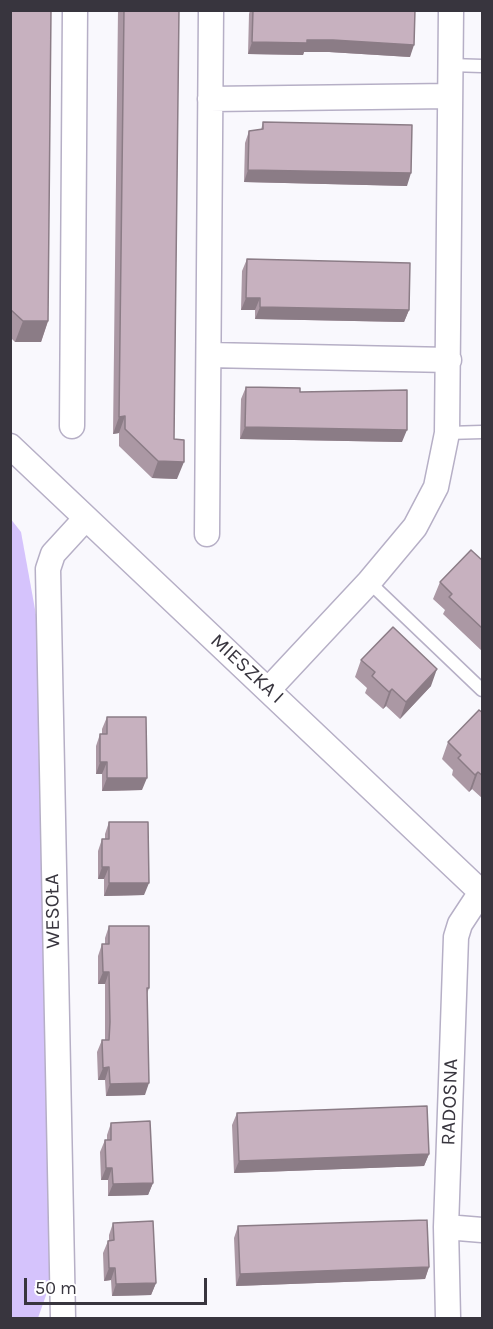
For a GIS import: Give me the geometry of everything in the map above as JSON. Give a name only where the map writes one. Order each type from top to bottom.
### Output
[{"type":"street","points":[[72,426],[75,10]]},
{"type":"street","points":[[207,534],[211,10]]},
{"type":"street","points":[[269,689],[369,582],[415,527],[436,487],[447,433],[451,10]]},
{"type":"street","points":[[210,99],[450,96]]},
{"type":"street","points":[[209,355],[449,360]]},
{"type":"street","name":"MIESZKA I","points":[[10,446],[482,892]]},
{"type":"street","name":"WESOŁA","points":[[63,1318],[48,569],[53,554],[86,518]]},
{"type":"street","name":"RADOSNA","points":[[448,1318],[446,1227],[456,937],[460,924],[482,892]]},
{"type":"street","points":[[446,1227],[483,1230]]},
{"type":"lane","points":[[450,65],[483,66]]},
{"type":"lane","points":[[447,433],[483,432]]},
{"type":"lane","points":[[369,582],[483,690]]},
{"type":"shaded area","points":[[10,518],[21,532],[46,670],[51,1281],[38,1318],[10,1318]]},
{"type":"building","points":[[10,10],[51,10],[48,321],[23,321],[10,309]]},
{"type":"building","points":[[124,10],[179,10],[174,439],[184,440],[184,462],[158,461],[125,429],[125,416],[119,417]]},
{"type":"building","points":[[253,10],[415,10],[414,45],[333,40],[307,40],[307,43],[252,42]]},
{"type":"building","points":[[263,122],[412,125],[411,173],[248,170],[249,131],[263,129]]},
{"type":"building","points":[[247,259],[410,263],[409,310],[260,307],[260,298],[246,298]]},
{"type":"building","points":[[246,387],[300,388],[300,392],[407,390],[407,430],[245,427]]},
{"type":"building","points":[[471,550],[483,561],[483,629],[449,597],[452,594],[440,582]]},
{"type":"building","points":[[393,627],[437,669],[406,702],[392,689],[389,692],[372,676],[375,672],[361,660]]},
{"type":"building","points":[[479,710],[483,713],[483,776],[478,772],[475,775],[458,758],[461,755],[448,742]]},
{"type":"building","points":[[107,717],[146,717],[147,778],[107,778],[107,762],[100,762],[100,734],[107,734]]},
{"type":"building","points":[[109,822],[148,822],[149,883],[109,883],[109,867],[102,867],[102,839],[109,839]]},
{"type":"building","points":[[109,926],[149,926],[149,988],[147,988],[149,1083],[110,1084],[109,1067],[103,1068],[102,1040],[109,1040],[110,1022],[109,972],[103,972],[102,944],[109,944]]},
{"type":"building","points":[[427,1106],[429,1154],[239,1161],[237,1113]]},
{"type":"building","points":[[150,1121],[153,1183],[113,1184],[112,1168],[106,1168],[105,1140],[111,1140],[111,1123]]},
{"type":"building","points":[[427,1220],[429,1267],[240,1274],[238,1226]]},
{"type":"building","points":[[153,1221],[156,1283],[116,1284],[115,1268],[109,1268],[108,1241],[114,1240],[113,1223]]}]
